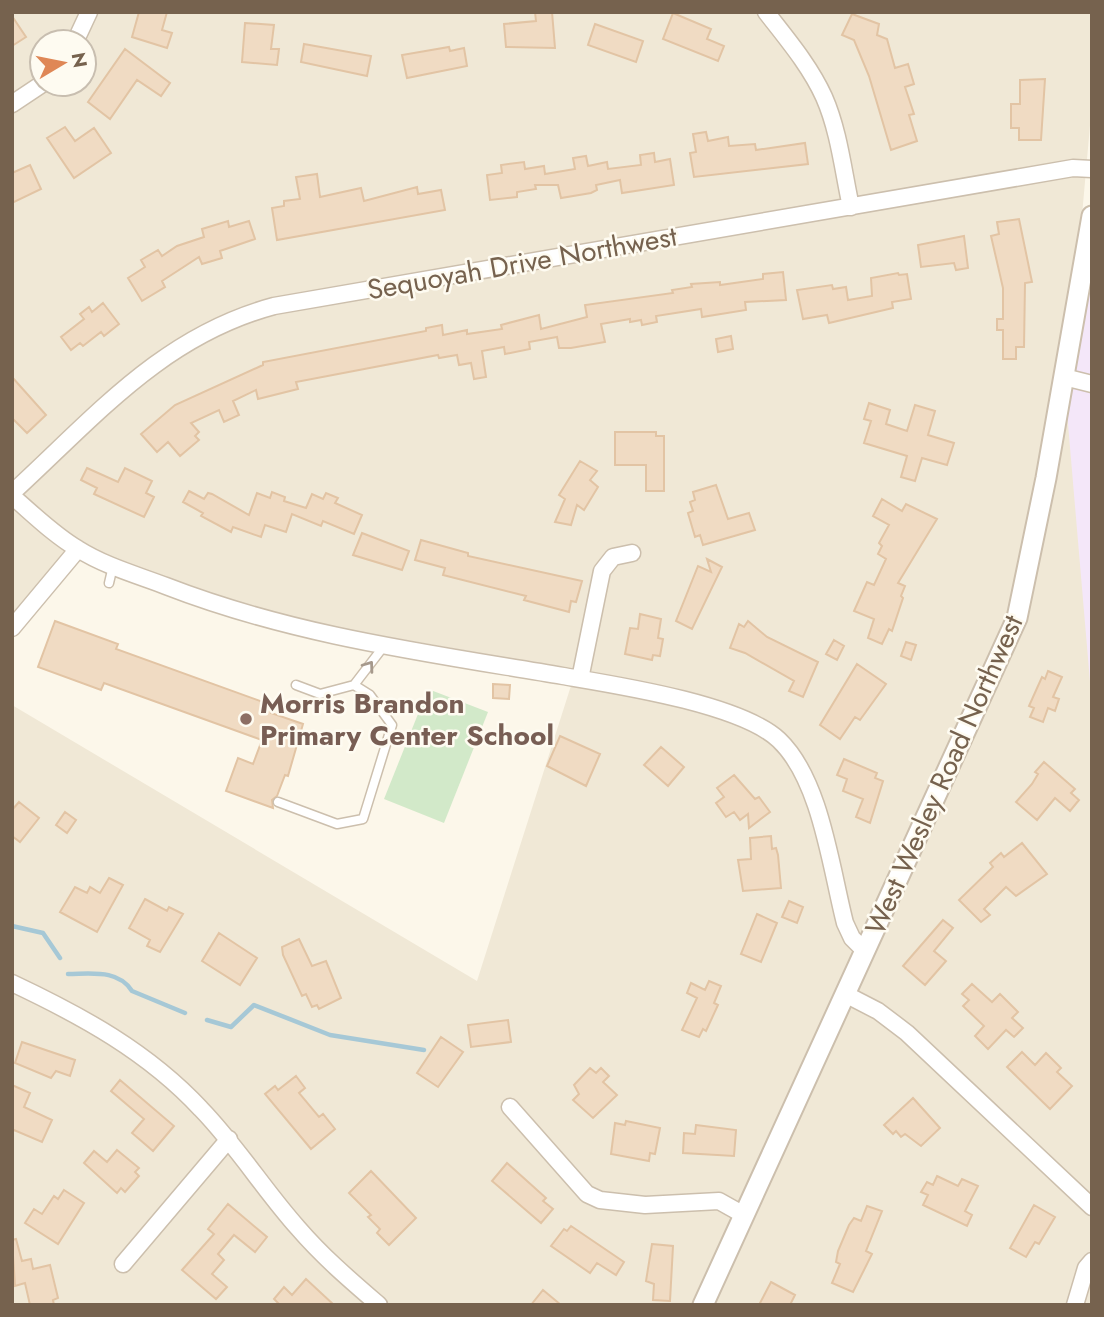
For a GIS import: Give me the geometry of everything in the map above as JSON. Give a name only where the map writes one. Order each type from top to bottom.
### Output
[{"type":"street","points":[[82,28],[89,12]]},
{"type":"street","points":[[766,12],[804,60],[824,97],[836,134],[851,207]]},
{"type":"street","points":[[12,104],[28,93]]},
{"type":"street","name":"Sequoyah Drive Northwest","points":[[12,494],[154,362],[190,339],[241,315],[288,304],[1073,168],[1092,169]]},
{"type":"street","name":"West Wesley Road Northwest","points":[[703,1305],[864,951],[1002,657],[1017,618],[1092,216]]},
{"type":"street","points":[[1064,377],[1092,384]]},
{"type":"street","points":[[12,494],[78,550],[113,566],[248,615],[384,646],[633,688],[735,715],[759,725],[779,741],[795,761],[810,792],[845,923],[852,938],[864,951]]},
{"type":"street","points":[[12,628],[78,550]]},
{"type":"street","points":[[580,679],[602,571],[613,558],[632,554]]},
{"type":"street","points":[[12,983],[100,1027],[177,1085],[229,1139],[304,1235],[329,1262],[379,1305]]},
{"type":"street","points":[[845,994],[878,1011],[907,1032],[1092,1207]]},
{"type":"street","points":[[510,1107],[587,1194],[600,1200],[645,1205],[719,1200],[744,1215]]},
{"type":"street","points":[[123,1264],[229,1139]]},
{"type":"street","points":[[1075,1305],[1086,1268],[1092,1261]]},
{"type":"lane","points":[[109,583],[113,566]]},
{"type":"lane","points":[[296,685],[320,694],[355,685],[384,646]]},
{"type":"lane","points":[[278,802],[337,824],[363,819],[392,725],[370,695],[355,685]]},
{"type":"shaded area","points":[[12,12],[1092,12],[1092,103],[1068,373],[1092,693],[1092,1305],[12,1305],[12,705],[477,981],[576,670],[248,612],[76,558],[12,627]]},
{"type":"shaded area","points":[[1092,214],[1092,705],[1064,377]]},
{"type":"green space","points":[[428,689],[488,712],[444,823],[384,799]]},
{"type":"building","points":[[139,12],[167,12],[162,30],[172,33],[167,48],[132,37]]},
{"type":"building","points":[[535,12],[552,12],[555,48],[506,47],[504,24],[536,21]]},
{"type":"building","points":[[673,13],[711,29],[707,39],[724,46],[718,61],[663,39]]},
{"type":"building","points":[[852,14],[879,24],[877,35],[887,39],[895,68],[908,64],[914,84],[905,87],[914,114],[909,115],[917,141],[891,150],[869,76],[854,40],[842,35]]},
{"type":"building","points":[[12,16],[26,37],[12,46]]},
{"type":"building","points":[[245,23],[274,25],[271,49],[279,49],[277,65],[242,62]]},
{"type":"building","points":[[595,24],[643,41],[636,62],[588,45]]},
{"type":"building","points":[[304,44],[371,56],[367,76],[301,62]]},
{"type":"building","points":[[449,47],[450,51],[464,48],[467,66],[407,78],[402,55]]},
{"type":"building","points":[[125,49],[170,83],[161,96],[137,80],[110,119],[88,102],[91,98],[98,98],[98,88]]},
{"type":"building","points":[[1045,79],[1041,140],[1019,140],[1019,128],[1011,128],[1011,104],[1020,104],[1020,80]]},
{"type":"building","points":[[65,127],[75,141],[94,128],[111,153],[74,178],[47,138]]},
{"type":"building","points":[[706,132],[708,141],[728,137],[729,146],[755,144],[756,150],[805,143],[808,164],[694,177],[690,153],[696,152],[693,134]]},
{"type":"building","points":[[654,153],[655,162],[670,159],[674,185],[622,193],[620,180],[596,185],[597,190],[591,193],[561,198],[558,185],[535,185],[536,189],[517,192],[517,197],[490,200],[487,175],[502,173],[501,165],[524,162],[525,169],[544,166],[545,174],[575,169],[573,158],[586,156],[588,166],[607,162],[608,169],[641,165],[640,155]]},
{"type":"building","points":[[30,165],[41,189],[12,203],[12,173]]},
{"type":"building","points":[[317,174],[320,197],[361,188],[364,201],[417,187],[418,194],[441,190],[445,210],[277,240],[272,208],[284,206],[284,201],[300,199],[296,177]]},
{"type":"building","points":[[1019,219],[1032,282],[1025,283],[1024,347],[1016,347],[1016,359],[1003,359],[1003,330],[997,330],[997,319],[1003,319],[1003,288],[991,236],[999,234],[997,222]]},
{"type":"building","points":[[228,221],[229,227],[249,221],[255,239],[220,251],[222,258],[202,264],[199,257],[162,281],[165,287],[142,301],[128,278],[145,267],[141,260],[158,250],[162,256],[177,246],[204,237],[202,229]]},
{"type":"building","points":[[964,236],[968,268],[956,270],[954,263],[921,267],[918,245]]},
{"type":"building","points":[[783,272],[786,300],[745,302],[746,310],[702,317],[701,309],[656,316],[657,322],[642,325],[641,320],[630,322],[630,319],[601,324],[605,342],[571,348],[559,348],[557,337],[529,342],[530,349],[505,354],[504,347],[482,351],[486,377],[474,379],[471,363],[459,365],[457,355],[439,358],[438,355],[296,382],[298,389],[258,399],[256,390],[233,401],[239,415],[224,422],[219,410],[191,423],[199,432],[195,436],[199,440],[180,456],[168,442],[157,452],[141,434],[175,405],[263,365],[263,362],[426,331],[426,328],[442,325],[443,335],[467,330],[467,334],[502,329],[501,325],[539,315],[541,329],[587,317],[585,305],[673,293],[672,290],[692,287],[691,284],[720,282],[720,285],[763,279],[763,274]]},
{"type":"building","points":[[907,274],[911,299],[892,302],[893,308],[829,323],[827,315],[803,319],[797,290],[832,285],[833,289],[846,287],[848,300],[872,296],[871,278]]},
{"type":"building","points":[[103,303],[119,324],[104,336],[101,332],[83,346],[80,343],[71,350],[61,337],[84,319],[80,314],[89,307],[92,312]]},
{"type":"building","points":[[731,336],[733,349],[718,352],[716,339]]},
{"type":"building","points":[[12,377],[46,415],[27,433],[12,418]]},
{"type":"building","points":[[869,403],[890,410],[886,424],[907,431],[915,405],[935,411],[928,435],[954,443],[947,465],[922,458],[915,481],[901,477],[907,456],[864,443],[871,421],[864,419]]},
{"type":"building","points":[[615,432],[656,432],[656,436],[664,436],[664,491],[646,491],[646,465],[615,465]]},
{"type":"building","points":[[580,461],[597,471],[590,480],[598,487],[584,510],[577,505],[571,525],[555,522],[565,499],[559,495]]},
{"type":"building","points":[[87,468],[118,482],[125,468],[152,481],[146,493],[154,497],[144,517],[94,494],[97,488],[81,480]]},
{"type":"building","points":[[716,485],[728,519],[749,513],[755,530],[703,545],[700,535],[695,537],[688,513],[693,511],[690,502],[695,500],[693,492]]},
{"type":"building","points":[[189,491],[204,499],[208,493],[212,494],[249,515],[257,493],[270,498],[272,492],[285,497],[284,501],[306,508],[312,494],[323,499],[326,493],[338,498],[335,503],[362,515],[354,534],[323,521],[321,526],[292,514],[286,532],[265,525],[261,537],[233,527],[231,532],[201,516],[203,513],[183,502]]},
{"type":"building","points":[[882,499],[902,511],[906,504],[937,519],[898,583],[905,586],[901,596],[903,598],[892,631],[889,629],[882,644],[868,638],[874,619],[854,611],[867,582],[874,585],[886,559],[878,554],[882,546],[879,543],[889,525],[873,516]]},
{"type":"building","points":[[362,533],[409,551],[402,570],[353,555]]},
{"type":"building","points":[[421,540],[468,553],[468,556],[582,581],[576,602],[571,601],[569,612],[524,600],[526,596],[443,575],[445,568],[415,560]]},
{"type":"building","points":[[707,559],[722,567],[692,629],[676,621],[698,566],[711,572]]},
{"type":"building","points":[[640,614],[661,619],[658,638],[663,639],[660,656],[653,655],[652,660],[625,654],[630,628],[638,629]]},
{"type":"building","name":"Morris Brandon Primary Center School","points":[[55,621],[118,644],[116,649],[274,706],[271,713],[303,724],[288,776],[285,775],[277,796],[272,800],[273,808],[226,791],[238,758],[253,764],[262,740],[104,683],[101,690],[38,667]]},
{"type":"building","points":[[748,621],[767,637],[818,662],[803,697],[789,691],[794,681],[745,653],[730,648],[739,624],[744,627]]},
{"type":"building","points":[[834,640],[844,646],[837,660],[826,654]]},
{"type":"building","points":[[906,642],[916,645],[911,660],[901,656]]},
{"type":"building","points":[[857,664],[886,684],[860,720],[855,717],[840,739],[820,725]]},
{"type":"building","points":[[1048,671],[1062,677],[1053,697],[1059,699],[1055,711],[1048,708],[1043,722],[1030,717],[1034,708],[1029,706],[1042,677],[1045,679]]},
{"type":"building","points":[[493,684],[510,685],[509,699],[493,698]]},
{"type":"building","points":[[560,736],[600,754],[586,786],[547,766]]},
{"type":"building","points":[[661,747],[684,767],[668,786],[644,765]]},
{"type":"building","points":[[844,759],[877,773],[875,778],[883,781],[870,823],[856,817],[863,799],[843,791],[847,779],[837,775]]},
{"type":"building","points":[[1044,762],[1075,789],[1071,793],[1079,800],[1070,811],[1055,798],[1037,820],[1016,802],[1032,784],[1038,774],[1035,772]]},
{"type":"building","points":[[734,775],[755,799],[759,797],[770,812],[749,828],[748,814],[740,820],[734,812],[726,817],[716,803],[724,797],[717,788]]},
{"type":"building","points":[[19,802],[39,818],[20,842],[12,836],[12,810]]},
{"type":"building","points":[[65,812],[76,820],[67,833],[56,825]]},
{"type":"building","points":[[771,836],[772,849],[776,848],[778,855],[781,888],[743,891],[738,860],[751,859],[750,838]]},
{"type":"building","points":[[1022,843],[1047,874],[1016,896],[1006,887],[984,909],[990,915],[981,922],[959,900],[993,867],[990,863],[1001,853],[1004,857]]},
{"type":"building","points":[[109,878],[123,885],[97,932],[60,912],[75,887],[87,893],[90,887],[100,893]]},
{"type":"building","points":[[145,899],[167,911],[169,907],[183,914],[160,952],[147,946],[150,940],[129,928]]},
{"type":"building","points":[[789,901],[803,907],[797,923],[782,917]]},
{"type":"building","points":[[757,914],[777,923],[761,962],[741,954]]},
{"type":"building","points":[[943,920],[953,928],[934,951],[946,961],[925,985],[903,966]]},
{"type":"building","points":[[219,933],[257,958],[240,985],[202,961]]},
{"type":"building","points":[[299,939],[312,966],[326,961],[341,998],[319,1009],[317,1005],[312,1007],[306,994],[302,996],[283,955],[282,947]]},
{"type":"building","points":[[709,981],[721,986],[714,1003],[718,1005],[706,1031],[703,1029],[699,1037],[682,1030],[697,998],[687,993],[691,983],[705,990]]},
{"type":"building","points":[[972,984],[992,1002],[1000,994],[1018,1012],[1012,1018],[1023,1028],[1014,1037],[1006,1030],[988,1049],[975,1036],[984,1026],[963,1006],[969,1000],[962,994]]},
{"type":"building","points":[[508,1020],[511,1042],[471,1047],[468,1025]]},
{"type":"building","points":[[441,1037],[463,1052],[438,1087],[417,1073]]},
{"type":"building","points":[[22,1042],[75,1060],[70,1076],[56,1071],[51,1078],[15,1063]]},
{"type":"building","points":[[1022,1052],[1035,1065],[1046,1053],[1061,1068],[1057,1072],[1072,1086],[1050,1109],[1007,1067]]},
{"type":"building","points":[[590,1068],[596,1073],[601,1068],[609,1076],[603,1082],[617,1095],[593,1118],[573,1100],[579,1094],[574,1085]]},
{"type":"building","points":[[296,1076],[305,1088],[299,1093],[319,1117],[323,1114],[335,1129],[311,1149],[265,1094],[275,1086],[278,1090]]},
{"type":"building","points":[[120,1080],[174,1126],[153,1151],[132,1133],[144,1119],[111,1091]]},
{"type":"building","points":[[12,1085],[30,1093],[24,1107],[52,1120],[42,1142],[14,1130],[12,1133]]},
{"type":"building","points":[[913,1098],[940,1128],[921,1146],[905,1134],[901,1137],[896,1131],[893,1134],[884,1125]]},
{"type":"building","points":[[626,1121],[660,1128],[655,1154],[650,1153],[649,1161],[611,1154],[615,1123],[625,1125]]},
{"type":"building","points":[[696,1125],[736,1130],[734,1156],[683,1153],[684,1133],[695,1134]]},
{"type":"building","points":[[117,1150],[139,1168],[135,1172],[139,1176],[125,1192],[121,1188],[117,1193],[84,1163],[94,1151],[107,1162]]},
{"type":"building","points":[[507,1163],[546,1198],[543,1201],[553,1209],[541,1223],[492,1181]]},
{"type":"building","points":[[371,1171],[416,1218],[389,1245],[377,1233],[380,1229],[368,1217],[371,1215],[349,1193]]},
{"type":"building","points":[[937,1176],[958,1186],[962,1179],[978,1186],[965,1211],[972,1215],[967,1226],[923,1205],[928,1195],[921,1192],[927,1182],[933,1185]]},
{"type":"building","points":[[64,1190],[84,1203],[58,1244],[25,1223],[34,1209],[42,1214],[54,1196],[58,1199]]},
{"type":"building","points":[[228,1204],[267,1237],[255,1252],[234,1235],[218,1254],[224,1260],[212,1274],[227,1287],[216,1299],[182,1270],[214,1234],[208,1229]]},
{"type":"building","points":[[1034,1205],[1055,1217],[1039,1244],[1035,1242],[1026,1257],[1010,1248]]},
{"type":"building","points":[[867,1206],[882,1211],[866,1251],[872,1254],[853,1292],[832,1283],[840,1264],[836,1262],[838,1251],[849,1225],[854,1218],[861,1221]]},
{"type":"building","points":[[571,1226],[624,1262],[616,1275],[597,1263],[590,1273],[551,1246],[564,1229],[567,1231]]},
{"type":"building","points":[[16,1239],[22,1261],[31,1259],[33,1269],[50,1265],[58,1298],[53,1300],[54,1305],[30,1305],[25,1283],[15,1286],[12,1240]]},
{"type":"building","points":[[652,1244],[673,1246],[670,1301],[653,1300],[654,1284],[646,1281]]},
{"type":"building","points":[[306,1279],[334,1305],[280,1305],[274,1299],[284,1287],[292,1295]]},
{"type":"building","points":[[771,1282],[795,1295],[790,1305],[759,1305]]},
{"type":"building","points":[[543,1290],[561,1305],[531,1305]]},
{"type":"waterway","points":[[12,926],[43,933],[60,958]]},
{"type":"waterway","points":[[68,974],[112,976],[132,991],[185,1013]]},
{"type":"waterway","points":[[207,1020],[231,1027],[254,1005],[330,1035],[424,1050]]},
{"type":"place","name":"Morris Brandon Primary Center School","points":[[246,719]]}]
